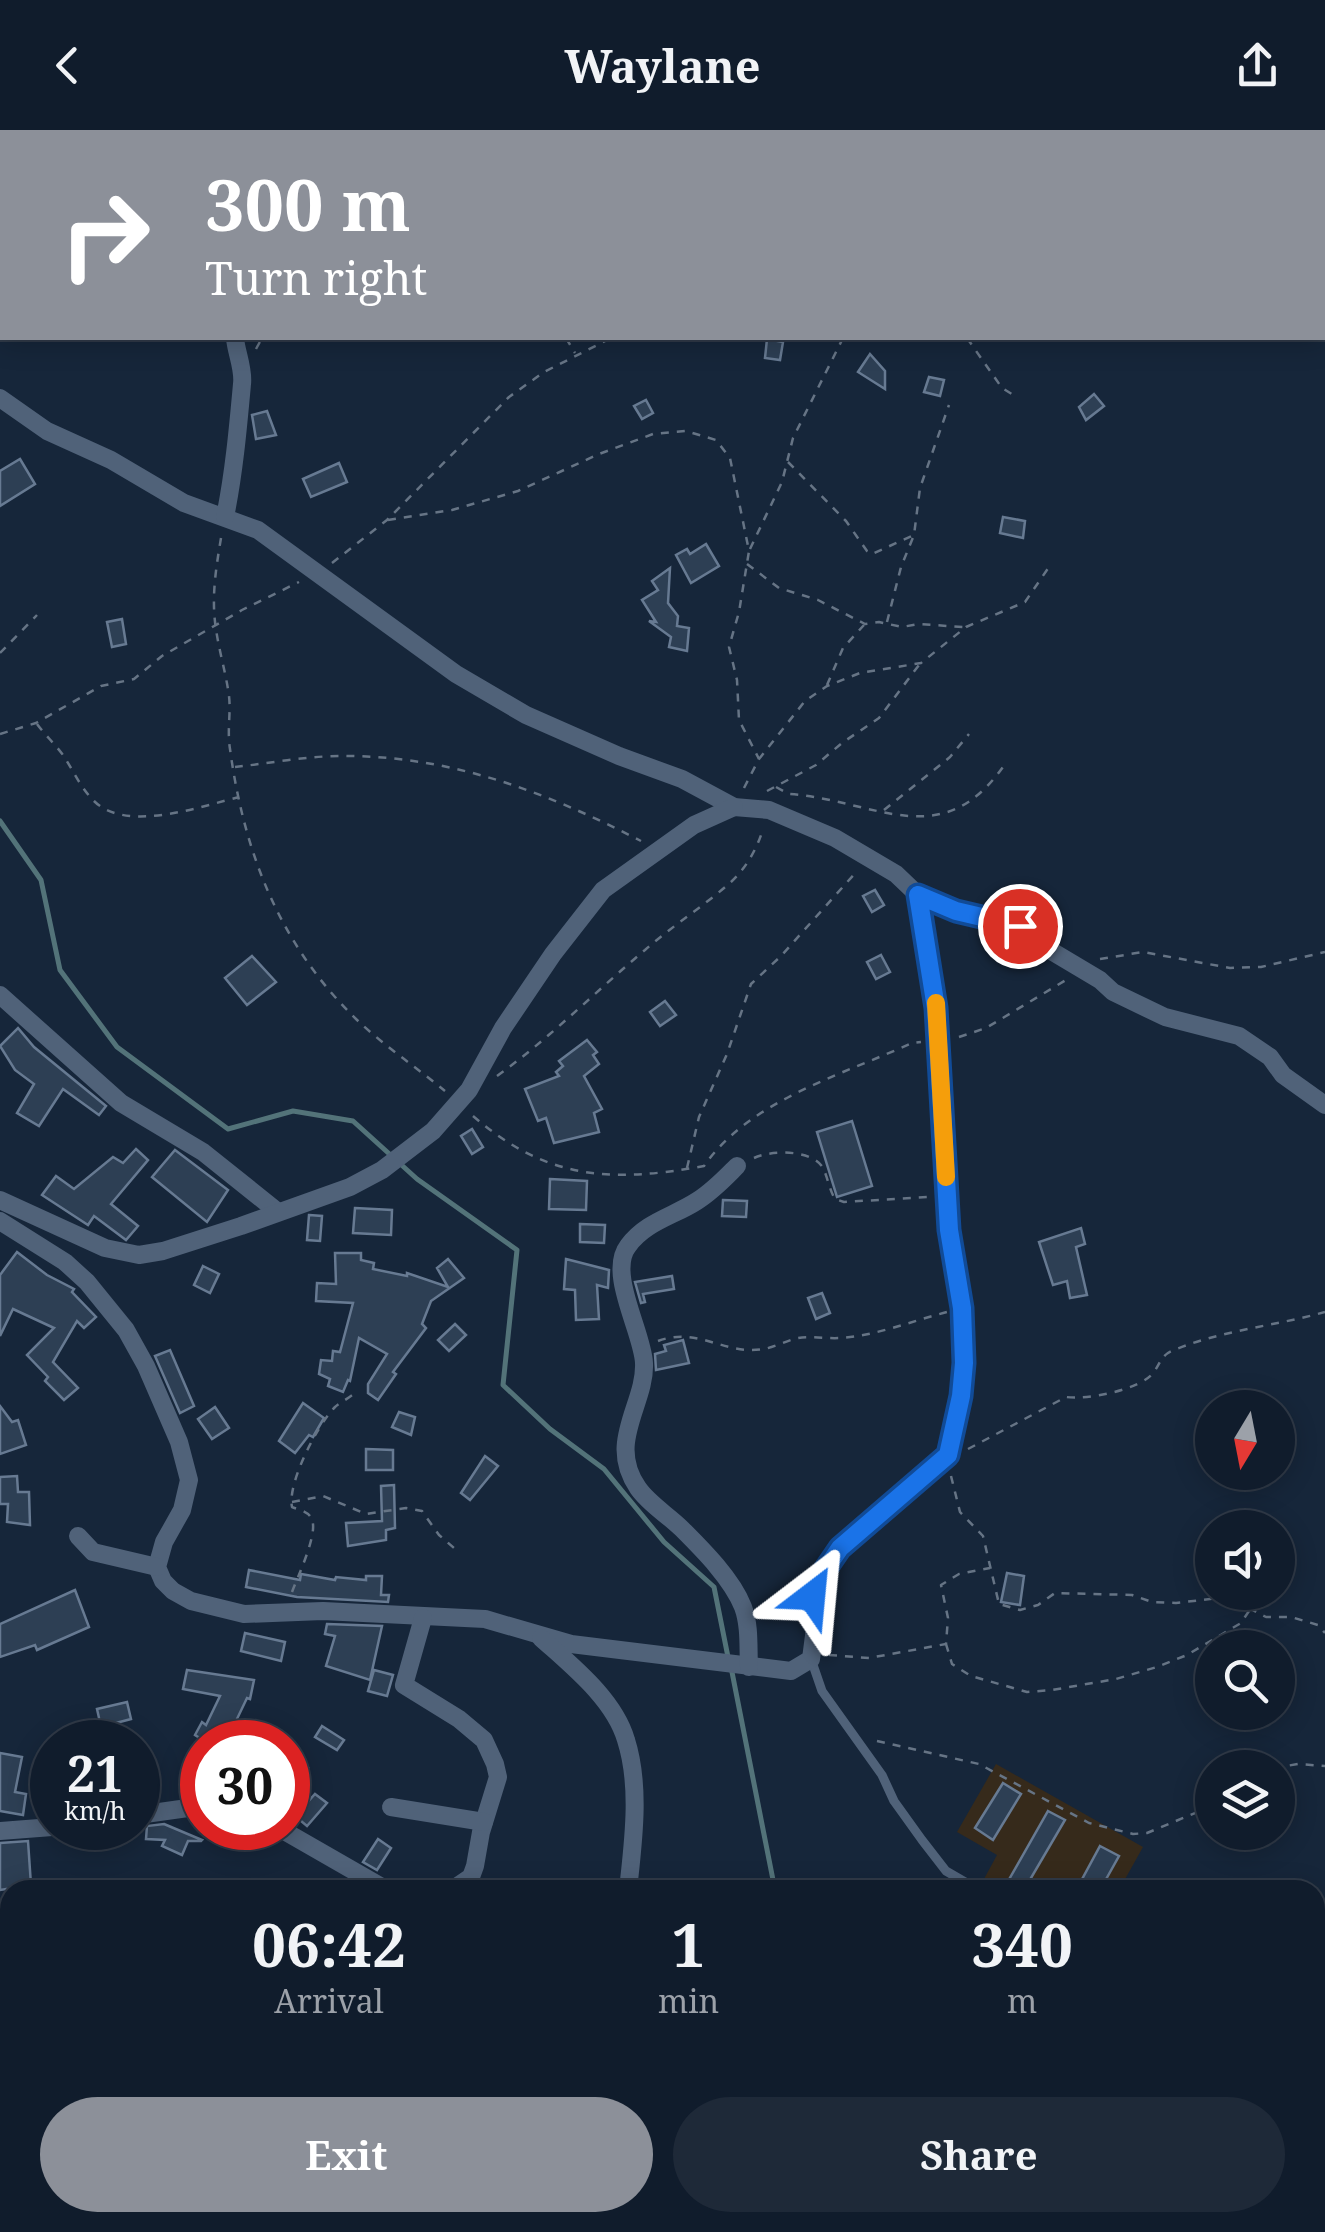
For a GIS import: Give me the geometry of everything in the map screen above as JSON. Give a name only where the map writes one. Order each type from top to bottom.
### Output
[{"type":"street","points":[[225,517],[235,467],[243,382],[235,340]]},
{"type":"street","points":[[0,398],[47,431],[112,460],[184,503],[258,530],[456,674],[526,715],[682,779],[734,807]]},
{"type":"street","points":[[0,1200],[105,1248],[138,1255],[180,1246],[350,1187],[382,1170],[433,1131],[470,1090],[504,1028],[577,920],[603,890],[694,825],[734,807],[765,802],[869,857],[896,874],[918,895],[956,911],[1020,926],[1112,992],[1165,1017],[1239,1036],[1270,1057],[1282,1075],[1325,1105]]},
{"type":"street","points":[[0,1222],[65,1262],[87,1282],[126,1330],[146,1366],[190,1480],[182,1510],[164,1542],[157,1567],[163,1581],[191,1602],[244,1614],[323,1611],[485,1619],[541,1638],[615,1651],[791,1671],[812,1656],[812,1596],[824,1569],[840,1548],[948,1455],[961,1396],[962,1308],[949,1230],[939,1042],[918,895]]},
{"type":"street","points":[[0,996],[122,1103],[203,1152],[278,1212]]},
{"type":"street","points":[[737,1166],[714,1190],[638,1233],[624,1250],[625,1284],[644,1374],[629,1422],[626,1463],[638,1487],[704,1552],[742,1603],[748,1626],[745,1666]]},
{"type":"street","points":[[78,1536],[93,1552],[157,1567]]},
{"type":"street","points":[[423,1618],[404,1685],[460,1719],[484,1740],[498,1777],[471,1877],[467,1880]]},
{"type":"street","points":[[541,1638],[588,1684],[613,1714],[626,1740],[634,1815],[629,1880]]},
{"type":"street","points":[[391,1807],[484,1822]]},
{"type":"street","points":[[0,1831],[30,1829]]},
{"type":"street","points":[[310,1846],[370,1880]]},
{"type":"lane","points":[[812,1656],[822,1691],[882,1776],[894,1800],[946,1871],[962,1880]]},
{"type":"path","points":[[567,340],[576,354]]},
{"type":"path","points":[[0,734],[36,723],[102,686],[134,679],[162,656],[316,574],[364,541],[509,398],[576,354],[607,340]]},
{"type":"path","points":[[759,759],[739,720],[738,680],[730,647],[746,563],[782,482],[793,438],[840,340]]},
{"type":"path","points":[[968,340],[1002,388],[1016,396]]},
{"type":"path","points":[[886,624],[914,536],[920,488],[949,406]]},
{"type":"path","points":[[387,520],[474,505],[518,491],[653,434],[686,431],[716,440],[730,458],[749,551]]},
{"type":"path","points":[[787,461],[846,521],[872,554],[914,536]]},
{"type":"path","points":[[225,517],[214,577],[215,626],[230,698],[228,742],[232,767],[254,862],[268,898],[300,952],[357,1020],[500,1137],[546,1164],[597,1174],[648,1175],[704,1166],[737,1166],[774,1150],[814,1159],[822,1167],[835,1199],[844,1202],[947,1194]]},
{"type":"path","points":[[746,563],[779,588],[818,600],[864,624],[966,627]]},
{"type":"path","points":[[485,1084],[560,1027],[671,927],[732,881],[760,840],[765,802],[776,787],[822,762],[842,742],[879,718],[921,663],[966,627],[1025,602],[1051,564]]},
{"type":"path","points":[[0,653],[37,616]]},
{"type":"path","points":[[827,686],[842,648],[864,624]]},
{"type":"path","points":[[734,807],[759,759],[805,701],[827,686],[873,669],[921,663]]},
{"type":"path","points":[[36,723],[66,759],[83,788],[110,812],[132,817],[240,797]]},
{"type":"path","points":[[883,811],[950,757],[970,734]]},
{"type":"path","points":[[232,767],[346,756],[417,759],[498,778],[570,804],[660,850]]},
{"type":"path","points":[[776,787],[789,794],[918,818],[962,808],[978,796],[1005,764]]},
{"type":"path","points":[[686,1169],[699,1118],[751,984],[869,857]]},
{"type":"path","points":[[704,1166],[718,1146],[762,1112],[912,1042],[939,1042],[986,1028],[1079,968],[1143,952],[1230,968],[1261,967],[1325,952]]},
{"type":"path","points":[[641,1348],[679,1335],[762,1350],[796,1338],[864,1334],[962,1308]]},
{"type":"path","points":[[1195,1601],[1152,1602],[1132,1595],[1055,1593],[1038,1604],[1008,1610],[999,1604],[983,1536],[960,1512],[948,1455],[986,1441],[1066,1397],[1078,1399],[1115,1392],[1144,1380],[1172,1350],[1223,1334],[1325,1312]]},
{"type":"path","points":[[290,1503],[312,1441],[334,1408],[355,1393]]},
{"type":"path","points":[[290,1503],[322,1496],[366,1514],[406,1508],[422,1511],[454,1548]]},
{"type":"path","points":[[285,1612],[311,1542],[313,1521],[309,1514],[295,1510],[290,1503]]},
{"type":"path","points":[[992,1568],[959,1574],[940,1586],[948,1618],[946,1644],[952,1664],[971,1676],[1027,1692],[1116,1679],[1156,1668],[1240,1623],[1250,1610],[1266,1617],[1290,1617],[1310,1623],[1325,1633]]},
{"type":"path","points":[[812,1656],[869,1658],[946,1644]]},
{"type":"path","points":[[855,1738],[979,1764],[1089,1823],[1133,1834],[1147,1833],[1195,1813]]},
{"type":"path","points":[[1295,1764],[1325,1766]]},
{"type":"shaded area","points":[[996,1764],[1143,1847],[1125,1880],[983,1880],[997,1855],[957,1832]]},
{"type":"building","points":[[767,340],[783,342],[780,360],[765,358]]},
{"type":"building","points":[[870,354],[885,371],[885,389],[858,372]]},
{"type":"building","points":[[929,377],[944,380],[940,396],[924,392]]},
{"type":"building","points":[[1094,394],[1104,406],[1086,420],[1079,407]]},
{"type":"building","points":[[646,400],[653,413],[642,419],[634,406]]},
{"type":"building","points":[[267,411],[276,435],[256,439],[252,415]]},
{"type":"building","points":[[20,459],[35,484],[0,506],[0,471]]},
{"type":"building","points":[[339,463],[347,482],[311,497],[303,479]]},
{"type":"building","points":[[1003,517],[1025,521],[1023,538],[1000,533]]},
{"type":"building","points":[[706,544],[719,566],[691,583],[676,555],[687,549],[690,554]]},
{"type":"building","points":[[670,568],[668,603],[678,616],[677,626],[689,628],[687,651],[669,647],[671,637],[649,621],[656,622],[642,600],[658,590],[652,581]]},
{"type":"building","points":[[122,619],[126,644],[112,647],[107,622]]},
{"type":"building","points":[[875,890],[884,905],[872,912],[863,896]]},
{"type":"building","points":[[881,955],[890,972],[876,979],[867,962]]},
{"type":"building","points":[[252,956],[276,982],[247,1005],[225,978]]},
{"type":"building","points":[[665,1001],[676,1015],[660,1026],[650,1012]]},
{"type":"building","points":[[18,1028],[34,1047],[106,1106],[99,1115],[63,1089],[39,1126],[17,1113],[34,1084],[15,1070],[0,1046]]},
{"type":"building","points":[[587,1040],[597,1052],[593,1055],[599,1064],[584,1076],[602,1109],[594,1113],[599,1132],[554,1143],[546,1118],[538,1121],[525,1089],[559,1076],[556,1072],[563,1066],[559,1061]]},
{"type":"building","points":[[852,1121],[872,1186],[837,1197],[817,1132]]},
{"type":"building","points":[[472,1129],[483,1147],[472,1154],[461,1136]]},
{"type":"building","points":[[136,1149],[148,1160],[111,1204],[138,1226],[126,1240],[94,1216],[88,1225],[42,1195],[56,1176],[74,1189],[113,1157],[123,1163]]},
{"type":"building","points":[[175,1150],[228,1190],[207,1222],[152,1177]]},
{"type":"building","points":[[550,1179],[587,1181],[586,1210],[549,1209]]},
{"type":"building","points":[[723,1200],[747,1201],[746,1217],[722,1216]]},
{"type":"building","points":[[355,1208],[392,1210],[391,1235],[353,1233]]},
{"type":"building","points":[[309,1215],[322,1216],[320,1241],[307,1240]]},
{"type":"building","points":[[580,1224],[605,1225],[604,1243],[580,1242]]},
{"type":"building","points":[[1081,1228],[1085,1244],[1076,1247],[1087,1295],[1070,1298],[1067,1281],[1053,1285],[1039,1242]]},
{"type":"building","points":[[17,1252],[74,1289],[72,1292],[96,1317],[84,1328],[77,1321],[53,1362],[78,1388],[64,1400],[27,1355],[54,1328],[13,1309],[0,1336],[0,1275]]},
{"type":"building","points":[[335,1253],[361,1253],[361,1260],[374,1263],[373,1269],[407,1273],[448,1287],[437,1268],[448,1259],[464,1278],[431,1301],[422,1324],[426,1328],[393,1372],[396,1374],[378,1400],[368,1393],[368,1384],[387,1354],[359,1338],[350,1381],[343,1392],[328,1386],[330,1379],[319,1374],[321,1360],[332,1361],[333,1351],[340,1352],[353,1303],[316,1301],[317,1283],[336,1284]]},
{"type":"building","points":[[566,1259],[609,1270],[608,1288],[597,1285],[599,1319],[576,1320],[575,1290],[564,1289]]},
{"type":"building","points":[[203,1266],[219,1274],[210,1293],[194,1285]]},
{"type":"building","points":[[672,1276],[674,1289],[643,1294],[645,1302],[641,1303],[635,1282]]},
{"type":"building","points":[[822,1293],[830,1313],[816,1319],[808,1298]]},
{"type":"building","points":[[455,1324],[466,1335],[449,1351],[438,1340]]},
{"type":"building","points":[[683,1340],[689,1363],[656,1370],[655,1354],[666,1351],[664,1345]]},
{"type":"building","points":[[170,1350],[194,1406],[180,1413],[155,1356]]},
{"type":"building","points":[[303,1403],[324,1418],[313,1437],[309,1435],[295,1453],[279,1441]]},
{"type":"building","points":[[0,1406],[12,1422],[18,1420],[26,1445],[0,1454]]},
{"type":"building","points":[[215,1407],[229,1428],[212,1439],[198,1419]]},
{"type":"building","points":[[399,1412],[415,1417],[411,1435],[392,1427]]},
{"type":"building","points":[[366,1449],[393,1450],[393,1470],[366,1470]]},
{"type":"building","points":[[485,1456],[498,1466],[470,1500],[461,1493]]},
{"type":"building","points":[[17,1476],[18,1492],[29,1492],[30,1525],[7,1522],[8,1504],[0,1504],[0,1477]]},
{"type":"building","points":[[394,1485],[395,1528],[386,1530],[386,1540],[348,1546],[346,1523],[382,1521],[381,1486]]},
{"type":"building","points":[[249,1570],[300,1580],[301,1574],[335,1580],[382,1576],[381,1595],[389,1595],[388,1602],[297,1597],[246,1587]]},
{"type":"building","points":[[1007,1573],[1024,1576],[1020,1605],[1001,1602]]},
{"type":"building","points":[[75,1590],[89,1627],[37,1650],[35,1645],[0,1657],[0,1624]]},
{"type":"building","points":[[327,1624],[382,1626],[370,1680],[326,1666],[335,1636],[325,1634]]},
{"type":"building","points":[[245,1633],[285,1642],[281,1661],[241,1651]]},
{"type":"building","points":[[187,1670],[254,1680],[250,1699],[247,1698],[236,1720],[208,1720],[220,1696],[183,1689]]},
{"type":"building","points":[[374,1670],[393,1675],[387,1696],[368,1691]]},
{"type":"building","points":[[127,1702],[131,1719],[99,1720],[97,1709]]},
{"type":"building","points":[[322,1726],[344,1740],[337,1750],[315,1737]]},
{"type":"building","points":[[0,1753],[22,1757],[15,1792],[26,1794],[23,1815],[0,1811]]},
{"type":"building","points":[[1003,1783],[1021,1794],[993,1840],[975,1828]]},
{"type":"building","points":[[315,1794],[327,1803],[310,1823],[310,1800]]},
{"type":"building","points":[[1048,1811],[1065,1820],[1030,1880],[1009,1880]]},
{"type":"building","points":[[160,1824],[180,1831],[182,1855],[162,1846],[165,1840],[160,1840]]},
{"type":"building","points":[[378,1839],[391,1848],[377,1870],[363,1862]]},
{"type":"building","points":[[28,1841],[31,1880],[0,1880],[0,1843]]},
{"type":"building","points":[[1100,1846],[1119,1856],[1106,1880],[1082,1880]]},
{"type":"waterway","points":[[0,821],[41,880],[60,970],[117,1047],[228,1129],[293,1111],[353,1121],[417,1179],[517,1250],[503,1385],[550,1429],[604,1469],[664,1542],[714,1587],[728,1657]]},
{"type":"waterway","points":[[731,1667],[773,1880]]},
{"type":"slow traffic","points":[[936,1003],[946,1177]]},
{"type":"route","points":[[812,1596],[824,1569],[840,1548],[948,1455],[961,1396],[962,1308],[949,1230],[936,1008],[918,895],[956,911],[1020,926]]}]
